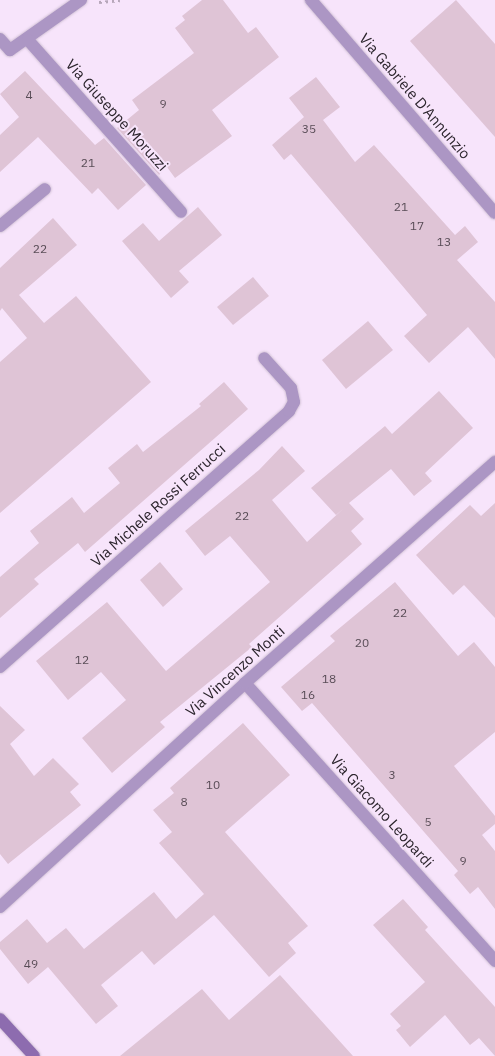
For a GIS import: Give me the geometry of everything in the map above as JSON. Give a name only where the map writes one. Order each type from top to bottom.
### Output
[{"type":"street","points":[[0,39],[10,50],[28,40],[81,0]]},
{"type":"street","name":"Via Gabriele D'Annunzio","points":[[311,0],[495,213]]},
{"type":"street","name":"Via Giuseppe Moruzzi","points":[[28,40],[181,212]]},
{"type":"street","points":[[0,226],[45,189]]},
{"type":"street","name":"Via Michele Rossi Ferrucci","points":[[0,667],[289,411],[294,402],[291,388],[264,358]]},
{"type":"street","name":"Via Vincenzo Monti","points":[[0,907],[246,683],[495,462]]},
{"type":"street","name":"Via Giacomo Leopardi","points":[[246,683],[495,961]]},
{"type":"street","points":[[0,1019],[34,1056]]},
{"type":"path","points":[[92,0],[103,3],[120,0]]},
{"type":"building","points":[[202,0],[223,0],[248,33],[256,27],[279,57],[212,110],[232,136],[175,178],[167,167],[159,175],[117,128],[139,110],[132,100],[194,53],[175,28],[185,20],[182,16]]},
{"type":"building","points":[[456,0],[495,44],[495,137],[410,41]]},
{"type":"building","points":[[25,71],[95,145],[104,138],[146,185],[118,210],[98,188],[92,194],[38,137],[0,172],[0,135],[19,117],[0,94]]},
{"type":"building","points":[[316,77],[340,107],[323,120],[355,162],[374,145],[455,235],[465,226],[478,242],[457,260],[495,302],[495,359],[468,327],[429,363],[404,336],[427,315],[291,154],[284,160],[272,145],[304,117],[289,98]]},
{"type":"building","points":[[198,207],[222,235],[179,271],[189,282],[171,298],[122,241],[143,223],[159,241]]},
{"type":"building","points":[[53,218],[77,245],[19,295],[44,323],[76,296],[151,382],[0,513],[0,362],[27,338],[2,308],[0,311],[0,268]]},
{"type":"building","points":[[253,277],[269,296],[233,325],[217,307]]},
{"type":"building","points":[[368,321],[393,350],[346,389],[322,360]]},
{"type":"building","points":[[224,382],[248,409],[85,552],[78,543],[34,579],[39,584],[0,618],[0,577],[39,543],[30,531],[72,497],[84,513],[120,483],[108,468],[137,444],[143,452],[201,406],[199,404]]},
{"type":"building","points":[[439,391],[473,428],[425,473],[432,481],[414,496],[391,469],[349,503],[364,519],[351,531],[362,544],[249,644],[252,647],[160,722],[165,727],[112,773],[82,738],[126,700],[101,672],[68,700],[36,661],[107,602],[166,671],[270,582],[230,536],[205,556],[185,531],[259,470],[282,446],[305,471],[272,500],[307,542],[343,509],[336,515],[311,488],[385,426],[392,434]]},
{"type":"building","points":[[495,503],[495,618],[464,585],[453,595],[416,555],[470,505],[481,516]]},
{"type":"building","points":[[160,562],[183,589],[163,607],[140,580]]},
{"type":"building","points":[[395,582],[458,656],[474,642],[495,667],[495,732],[454,766],[495,816],[495,824],[482,835],[495,851],[495,909],[478,887],[470,894],[454,875],[458,871],[312,703],[302,711],[281,687],[335,641],[330,636]]},
{"type":"building","points":[[0,706],[25,730],[10,744],[34,776],[53,758],[79,784],[70,792],[81,805],[8,864],[0,854]]},
{"type":"building","points":[[243,723],[290,775],[225,832],[308,926],[288,943],[296,953],[269,977],[214,915],[154,965],[142,951],[101,985],[118,1006],[96,1024],[48,967],[28,984],[0,949],[0,942],[27,919],[47,943],[66,928],[84,949],[154,892],[176,919],[204,894],[159,843],[172,832],[153,810],[174,793],[170,788]]},
{"type":"building","points":[[403,899],[428,927],[425,930],[495,1007],[495,1056],[479,1038],[470,1045],[445,1015],[410,1047],[396,1030],[401,1026],[390,1014],[425,982],[373,925]]},
{"type":"building","points":[[280,975],[353,1056],[120,1056],[202,989],[229,1020]]}]
